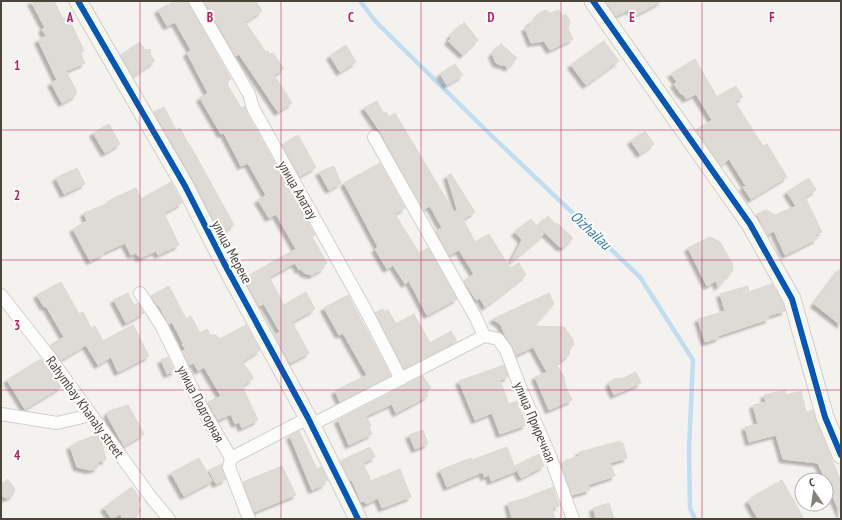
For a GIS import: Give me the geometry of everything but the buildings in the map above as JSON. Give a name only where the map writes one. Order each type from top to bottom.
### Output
[{"type":"street","name":"улица Мереке","points":[[78,1],[185,186],[224,263],[310,422],[358,519]]},
{"type":"street","name":"улица Алатау","points":[[195,1],[249,94],[253,108],[365,309],[401,379]]},
{"type":"street","points":[[593,1],[750,224],[792,299],[825,417],[841,454]]},
{"type":"street","points":[[231,458],[401,379],[484,336],[476,318],[374,137]]},
{"type":"street","name":"улица Подгорная","points":[[140,293],[161,325],[205,413],[231,458],[229,467],[248,519]]},
{"type":"street","name":"Rahymbay Khanaly street","points":[[1,295],[48,355],[150,496],[169,519]]},
{"type":"street","name":"улица Приречная","points":[[484,336],[498,339],[506,350],[520,387],[550,456],[573,519]]},
{"type":"street","points":[[1,414],[57,423],[91,415]]},
{"type":"waterway","name":"Oizhailau","points":[[360,1],[376,22],[494,138],[640,277],[693,360],[689,449],[690,508],[695,519]]},
{"type":"cycle path","points":[[78,1],[185,186],[224,263],[308,418],[358,519]]},
{"type":"cycle path","points":[[593,1],[750,224],[792,299],[825,417],[841,455]]}]
